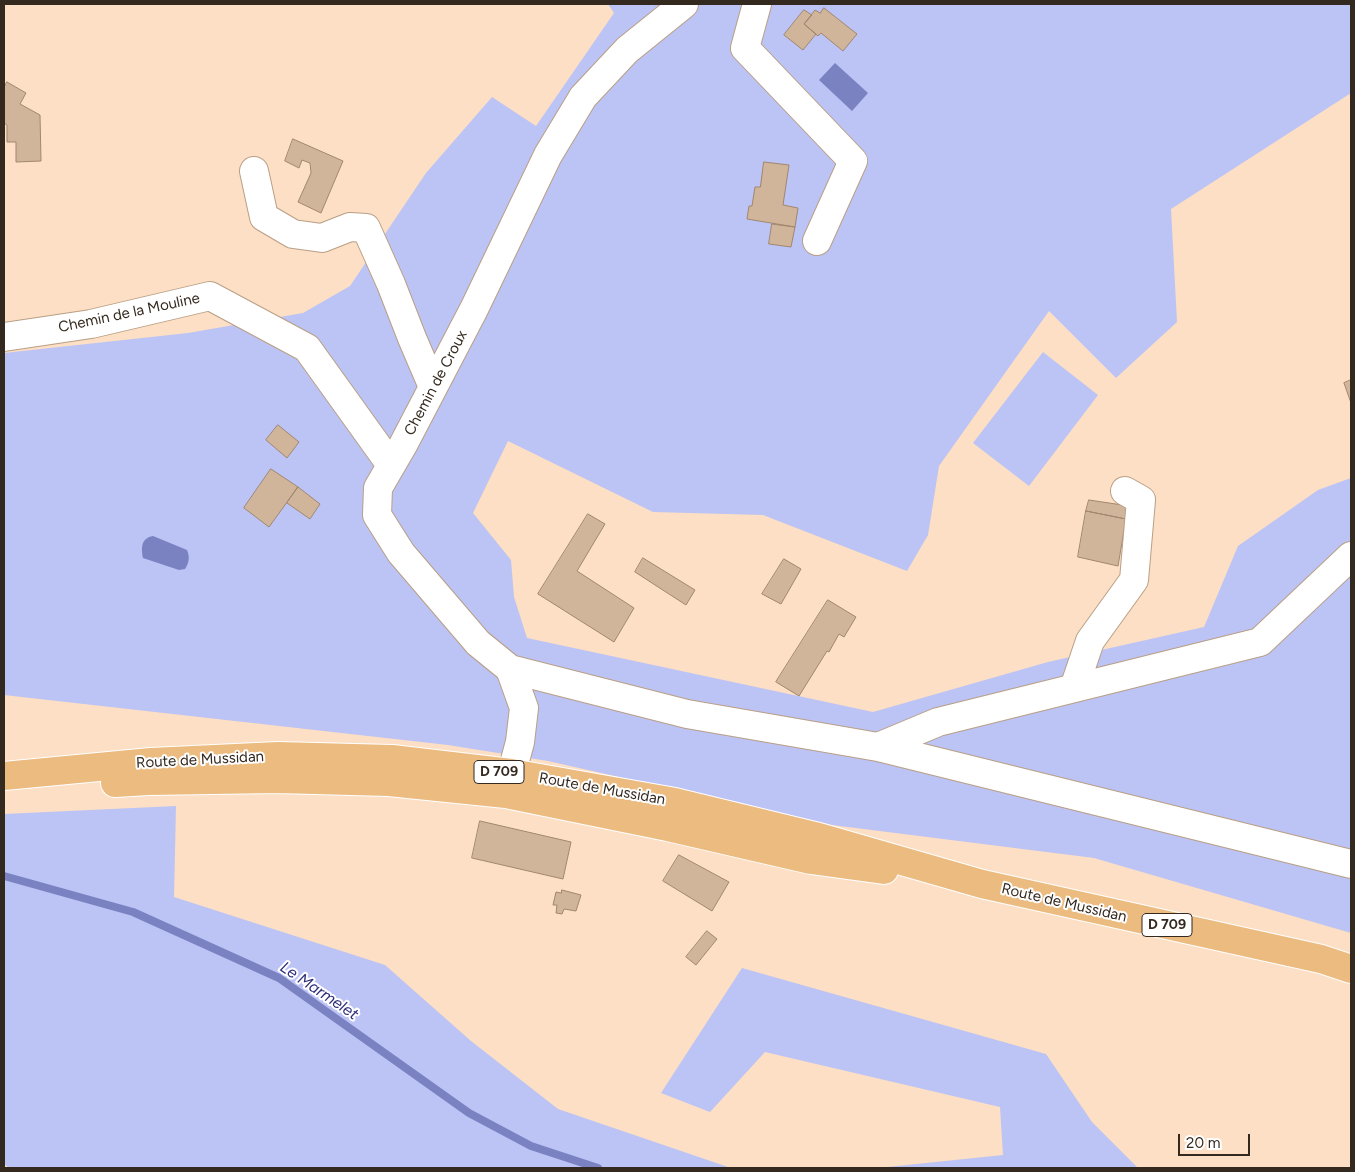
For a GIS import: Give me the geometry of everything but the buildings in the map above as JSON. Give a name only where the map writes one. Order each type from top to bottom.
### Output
[{"type":"main road","name":"Route de Mussidan","points":[[4,776],[151,762],[278,756],[392,759],[509,784],[668,827],[810,860],[982,884],[1321,959],[1351,969]]},
{"type":"main road","name":"Route de Mussidan","points":[[4,789],[148,781],[277,779],[509,784]]},
{"type":"street","name":"Chemin de Croux","points":[[509,784],[520,742],[524,708],[510,670],[478,643],[401,553],[377,515],[378,488],[392,466],[474,309],[548,155],[583,97],[627,50],[684,4]]},
{"type":"street","points":[[757,4],[745,48],[853,162],[817,241]]},
{"type":"street","points":[[254,171],[264,217],[293,234],[322,238],[350,228],[366,228],[434,387]]},
{"type":"street","name":"Chemin de la Mouline","points":[[4,337],[91,324],[210,296],[307,348],[392,466]]},
{"type":"street","points":[[1074,688],[1090,641],[1134,580],[1141,500],[1125,491]]},
{"type":"street","points":[[878,747],[938,722],[1260,642],[1351,556]]},
{"type":"street","points":[[510,670],[687,714],[878,747],[1351,864]]},
{"type":"shaded area","points":[[608,4],[1351,4],[1351,93],[1171,209],[1177,322],[1116,378],[1049,311],[939,466],[928,535],[907,571],[763,515],[653,512],[508,441],[473,513],[511,560],[514,597],[527,638],[873,712],[1048,662],[1204,627],[1238,546],[1318,490],[1351,478],[1351,933],[1094,858],[832,825],[548,761],[448,745],[4,695],[4,353],[188,333],[303,313],[350,286],[426,173],[492,97],[536,126],[614,13]]},
{"type":"shaded area","points":[[835,63],[868,93],[852,111],[819,80]]},
{"type":"shaded area","points":[[1043,352],[1098,395],[1029,486],[973,443]]},
{"type":"shaded area","points":[[153,536],[187,550],[189,560],[185,569],[179,570],[143,558],[144,541]]},
{"type":"shaded area","points":[[176,806],[174,897],[385,965],[471,1041],[558,1109],[731,1168],[9,1168],[4,1164],[4,814]]},
{"type":"shaded area","points":[[742,968],[1046,1054],[1092,1122],[1137,1167],[1144,1168],[878,1168],[1003,1155],[1000,1107],[765,1052],[710,1112],[661,1093]]},
{"type":"waterway","name":"Le Marmelet","points":[[4,876],[133,912],[279,978],[469,1113],[531,1146],[598,1168]]}]
